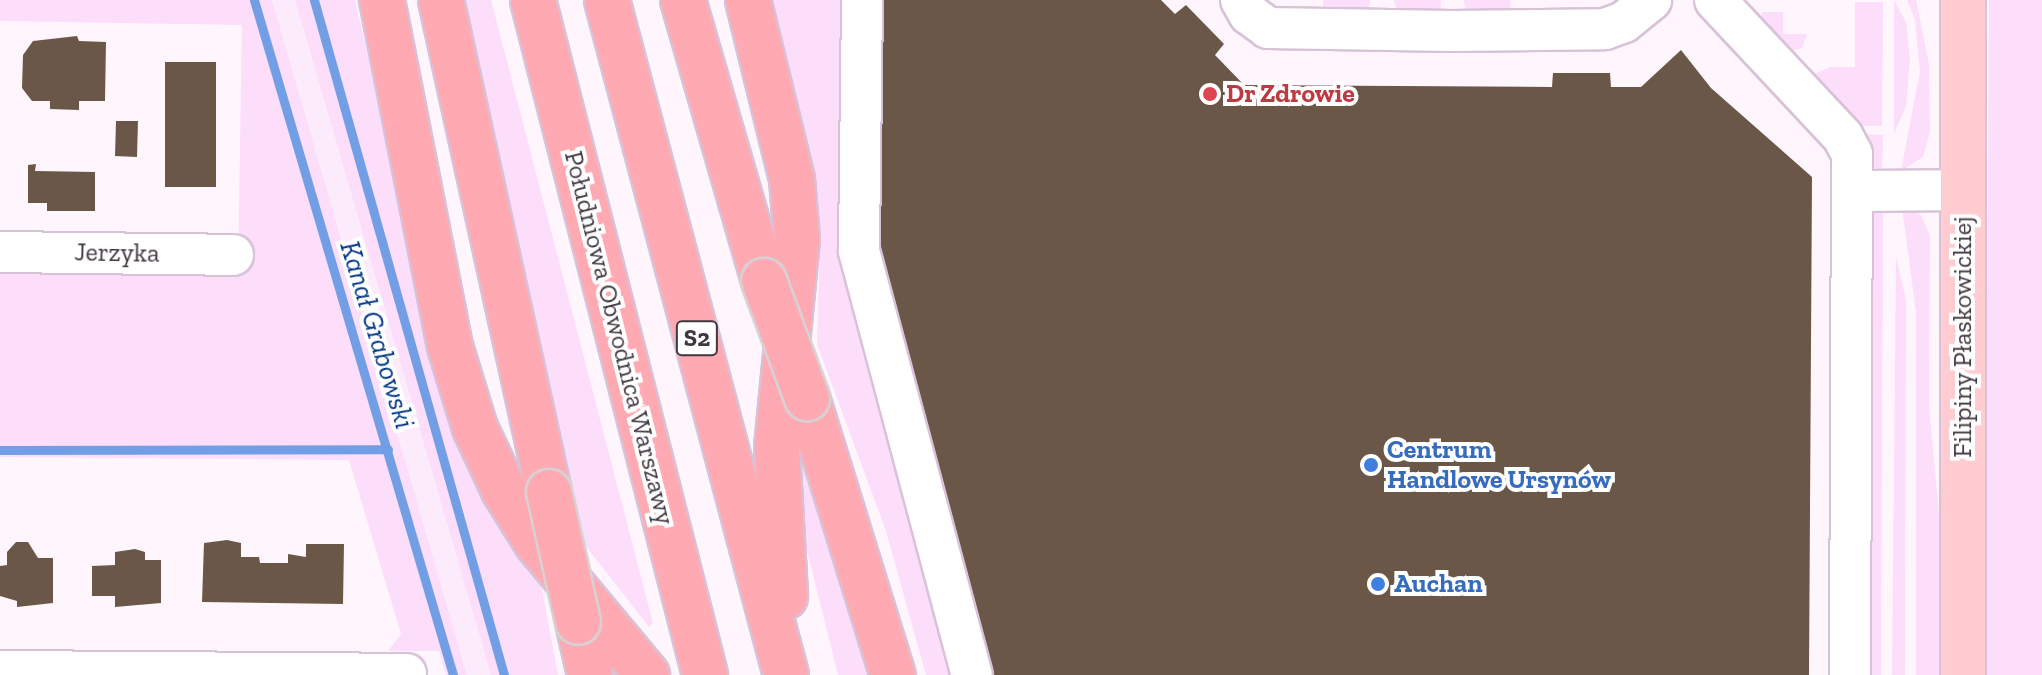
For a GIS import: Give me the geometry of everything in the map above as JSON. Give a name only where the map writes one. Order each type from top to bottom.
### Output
[{"type":"highway","points":[[382,0],[449,343],[475,428],[504,490],[537,543],[647,675]]},
{"type":"highway","points":[[441,0],[590,675]]},
{"type":"highway","name":"Południowa Obwodnica Warszawy","points":[[533,0],[705,675]]},
{"type":"highway","name":"S2","points":[[607,0],[788,675]]},
{"type":"highway","points":[[683,0],[764,281],[807,398],[893,675]]},
{"type":"highway","points":[[748,0],[792,179],[797,240],[777,447],[788,675]]},
{"type":"main road","name":"Filipiny Płaskowickiej","points":[[1963,0],[1963,675]]},
{"type":"street","points":[[862,0],[859,251],[972,675]]},
{"type":"street","points":[[1241,0],[1249,14],[1268,28],[1452,31],[1605,29],[1624,22],[1651,0]]},
{"type":"street","points":[[1715,0],[1843,137],[1852,154],[1855,191],[1850,675]]},
{"type":"street","points":[[1855,191],[1964,190]]},
{"type":"street","name":"Jerzyka","points":[[0,252],[233,255]]},
{"type":"street","points":[[0,671],[406,674]]},
{"type":"shaded area","points":[[0,0],[272,0],[467,675],[446,675],[439,651],[388,651],[401,634],[349,460],[0,457],[0,268],[238,270],[242,25],[0,21]]},
{"type":"shaded area","points":[[272,0],[295,0],[491,675],[467,675]]},
{"type":"shaded area","points":[[295,0],[355,0],[452,416],[540,579],[558,675],[491,675]]},
{"type":"shaded area","points":[[465,0],[491,0],[653,623],[649,627],[585,545]]},
{"type":"shaded area","points":[[767,0],[842,0],[839,252],[952,675],[926,675],[886,531],[817,344],[820,249],[816,198]]},
{"type":"shaded area","points":[[1323,0],[1370,0],[1369,14],[1323,13]]},
{"type":"shaded area","points":[[1394,0],[1441,0],[1440,16],[1398,16]]},
{"type":"shaded area","points":[[1464,0],[1510,0],[1511,10],[1508,16],[1466,16]]},
{"type":"shaded area","points":[[1894,0],[1906,22],[1910,58],[1906,106],[1894,134]]},
{"type":"shaded area","points":[[1907,0],[1916,0],[1929,64],[1930,132],[1923,157],[1901,171],[1920,71],[1915,20]]},
{"type":"shaded area","points":[[1989,0],[2042,0],[2042,675],[1985,675]]},
{"type":"shaded area","points":[[1855,2],[1883,2],[1882,126],[1849,126],[1808,77],[1830,67],[1855,67]]},
{"type":"shaded area","points":[[1762,12],[1783,12],[1783,34],[1807,34],[1802,48],[1785,52],[1762,27]]},
{"type":"shaded area","points":[[1856,134],[1883,135],[1882,175],[1873,166]]},
{"type":"shaded area","points":[[1902,207],[1921,215],[1930,235],[1929,405],[1943,559],[1942,675],[1916,675],[1916,312]]},
{"type":"shaded area","points":[[1883,209],[1881,675],[1866,675],[1869,216]]},
{"type":"shaded area","points":[[1896,257],[1906,300],[1905,675],[1892,675]]},
{"type":"shaded area","points":[[802,450],[870,675],[838,675],[806,547]]},
{"type":"building","name":"Centrum Handlowe Ursynów","points":[[876,0],[1161,0],[1175,14],[1186,5],[1224,44],[1215,55],[1244,85],[1552,87],[1553,73],[1610,73],[1611,87],[1641,87],[1681,50],[1711,88],[1812,177],[1809,675],[986,675],[874,255]]},
{"type":"building","points":[[77,36],[79,41],[106,42],[105,101],[79,101],[79,110],[50,109],[50,101],[32,101],[22,88],[23,55],[33,41]]},
{"type":"building","points":[[165,62],[216,62],[216,187],[165,187]]},
{"type":"building","points":[[116,121],[138,121],[137,157],[115,156]]},
{"type":"building","points":[[36,164],[35,171],[95,172],[95,211],[47,211],[47,203],[28,203],[28,165]]},
{"type":"building","points":[[227,540],[241,543],[241,557],[259,557],[260,563],[288,563],[288,554],[306,557],[306,544],[344,544],[343,604],[202,602],[204,543]]},
{"type":"building","points":[[16,542],[28,542],[38,558],[53,558],[53,603],[17,607],[17,601],[0,596],[0,566],[7,565],[7,552]]},
{"type":"building","points":[[135,549],[145,552],[145,560],[161,560],[161,603],[115,607],[115,596],[92,596],[92,566],[115,565],[115,552]]},
{"type":"waterway","name":"Kanał Grabowski","points":[[254,0],[453,675]]},
{"type":"waterway","points":[[314,0],[504,675]]},
{"type":"waterway","name":"Kanał Grabowski","points":[[0,450],[388,449]]},
{"type":"place","name":"Dr Zdrowie","points":[[1210,94]]},
{"type":"place","name":"Centrum Handlowe Ursynów","points":[[1371,465]]},
{"type":"place","name":"Auchan","points":[[1378,584]]}]
